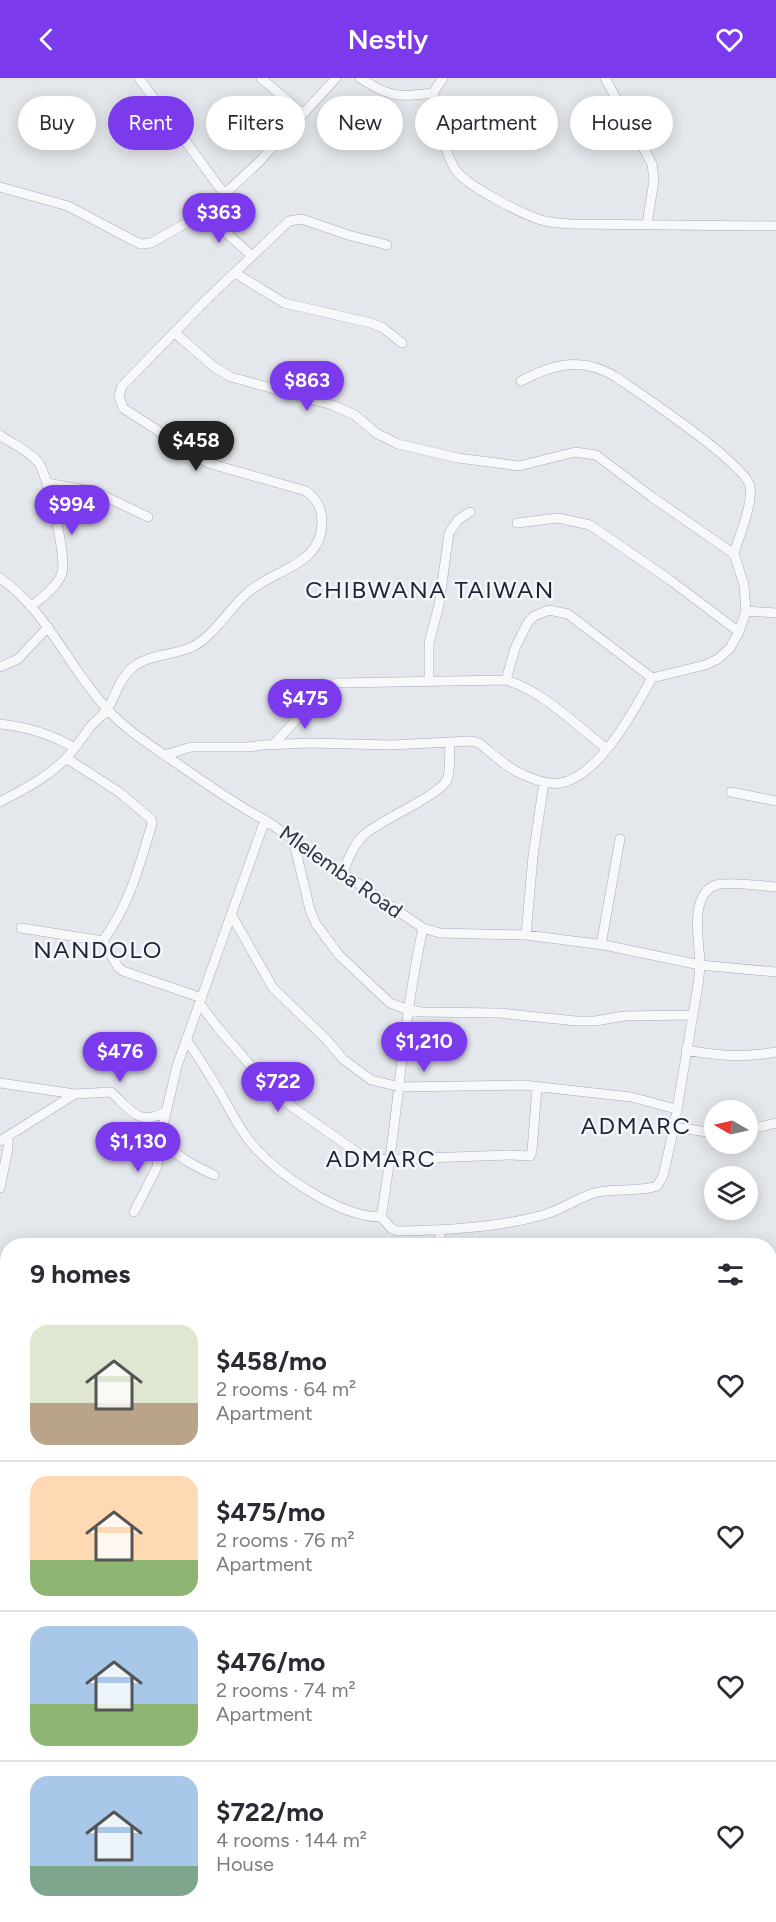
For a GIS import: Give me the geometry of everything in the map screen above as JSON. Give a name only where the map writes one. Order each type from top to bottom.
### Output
[{"type":"street","points":[[139,78],[225,195]]},
{"type":"street","points":[[261,78],[282,96]]},
{"type":"street","points":[[305,112],[336,78]]},
{"type":"street","points":[[360,78],[381,92],[393,96],[433,93]]},
{"type":"street","points":[[443,78],[433,93],[451,162],[456,171],[468,182],[515,209],[540,220],[570,224],[776,226]]},
{"type":"street","points":[[605,78],[652,164],[654,180],[647,224]]},
{"type":"street","points":[[0,187],[68,206],[141,244],[151,243],[204,213],[225,195],[268,150]]},
{"type":"street","points":[[204,213],[251,255]]},
{"type":"street","points":[[0,802],[42,778],[66,758],[107,710],[121,680],[132,668],[147,659],[199,644],[251,590],[310,554],[318,543],[322,530],[319,505],[314,496],[306,491],[208,463],[121,404],[118,396],[122,386],[251,255],[286,223],[298,218],[387,245]]},
{"type":"street","points":[[235,273],[284,303],[371,323],[383,328],[402,343]]},
{"type":"street","points":[[174,332],[214,367],[231,377],[332,405],[398,444],[458,458],[519,466],[575,452],[596,455],[734,554]]},
{"type":"street","points":[[165,754],[191,747],[471,741],[479,743],[520,773],[544,782],[560,783],[574,778],[607,749],[628,720],[652,678],[705,665],[718,659],[730,648],[739,632],[746,611],[744,585],[734,554],[751,489],[747,478],[726,458],[634,390],[599,368],[570,364],[556,366],[543,369],[520,381]]},
{"type":"street","points":[[0,435],[33,457],[39,464],[47,483],[57,525],[63,570],[57,582],[31,607]]},
{"type":"street","points":[[47,483],[96,492],[148,517]]},
{"type":"street","points":[[429,681],[429,643],[439,604],[449,533],[458,519],[470,512]]},
{"type":"street","points":[[517,523],[558,519],[590,525],[670,580],[739,632]]},
{"type":"street","name":"Mlelemba Road","points":[[0,578],[31,607],[48,627],[107,710],[126,726],[242,808],[265,820],[423,928],[440,933],[526,935],[601,945],[700,965],[776,972]]},
{"type":"street","points":[[506,680],[515,648],[528,622],[534,616],[549,610],[568,614],[652,678]]},
{"type":"street","points":[[746,611],[776,613]]},
{"type":"street","points":[[0,667],[18,659],[48,627]]},
{"type":"street","points":[[274,744],[316,698],[333,685],[506,680],[519,684],[536,694],[607,749]]},
{"type":"street","points":[[0,724],[47,733],[75,748]]},
{"type":"street","points":[[342,874],[356,845],[365,834],[423,799],[443,784],[447,779],[450,743]]},
{"type":"street","points":[[66,758],[119,792],[151,819],[152,824],[135,881],[103,941]]},
{"type":"street","points":[[526,935],[533,856],[544,782]]},
{"type":"street","points":[[732,792],[776,801]]},
{"type":"street","points":[[134,1212],[156,1167],[165,1112],[186,1039],[265,820]]},
{"type":"street","points":[[293,839],[310,910],[323,935],[339,956],[383,998],[410,1010],[436,1013],[499,1013],[576,1021],[655,1015],[691,1015]]},
{"type":"street","points":[[601,945],[620,839]]},
{"type":"street","points":[[186,1039],[215,1083],[242,1132],[266,1158],[327,1202],[361,1215],[381,1217],[392,1229],[440,1231],[525,1220],[556,1211],[595,1193],[612,1190],[642,1190],[657,1186],[663,1176],[674,1128],[675,1109],[700,965],[696,930],[700,903],[707,890],[720,884],[776,887]]},
{"type":"street","points":[[232,916],[273,988],[325,1038],[343,1059],[371,1080],[400,1087],[496,1085],[537,1087],[631,1097],[675,1109]]},
{"type":"street","points":[[21,928],[103,941]]},
{"type":"street","points":[[381,1217],[423,928]]},
{"type":"street","points":[[103,941],[123,972],[200,1001],[254,1070],[291,1106],[368,1160],[530,1156],[537,1087]]},
{"type":"street","points":[[686,1050],[730,1057],[776,1052]]},
{"type":"street","points":[[0,1083],[75,1094],[111,1092],[136,1116],[143,1118],[165,1112]]},
{"type":"street","points":[[0,1188],[8,1148],[4,1139],[75,1094]]},
{"type":"street","points":[[758,1127],[776,1122]]},
{"type":"street","points":[[674,1128],[704,1132]]},
{"type":"street","points":[[160,1138],[184,1161],[214,1175]]},
{"type":"street","points":[[440,1231],[440,1238]]},
{"type":"district","name":"CHIBWANA TAIWAN","points":[[430,590]]},
{"type":"district","name":"NANDOLO","points":[[98,950]]},
{"type":"district","name":"ADMARC","points":[[636,1126]]},
{"type":"district","name":"ADMARC","points":[[381,1159]]}]
